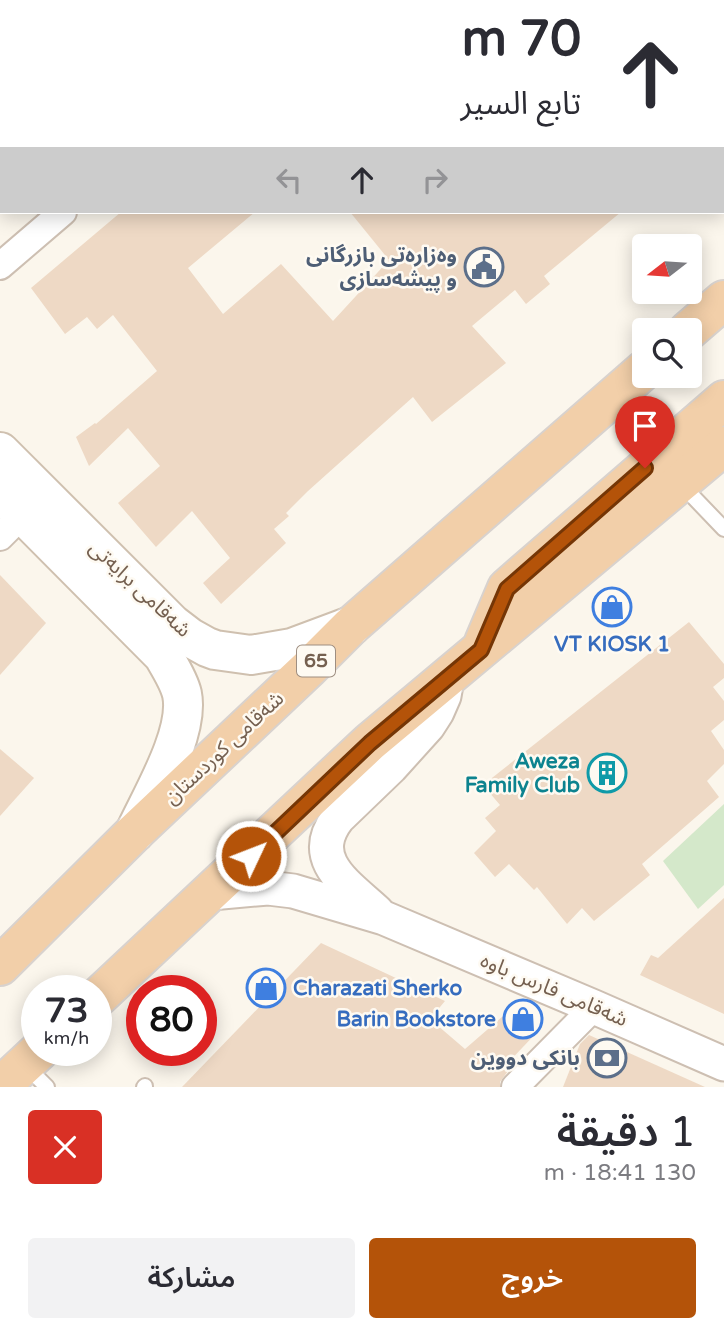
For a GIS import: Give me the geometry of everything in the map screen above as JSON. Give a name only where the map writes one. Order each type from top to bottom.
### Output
[{"type":"highway","points":[[702,319],[724,300]]},
{"type":"highway","name":"شەقامی کوردستان","points":[[0,966],[135,832],[351,626],[632,380]]},
{"type":"highway","points":[[481,650],[507,589],[724,400]]},
{"type":"highway","points":[[112,984],[370,743],[724,446]]},
{"type":"main road","name":"شەقامی برایەتی","points":[[0,452],[16,509],[163,655],[182,695],[180,727],[175,746],[135,832]]},
{"type":"main road","name":"شەقامی برایەتی","points":[[16,509],[189,637],[215,650],[251,655],[292,648],[351,626]]},
{"type":"street","points":[[0,266],[61,214]]},
{"type":"street","name":"شەقامی فارس باوە","points":[[384,918],[338,877],[328,861],[327,838],[338,818],[391,767],[428,726],[444,696],[447,679]]},
{"type":"street","name":"شەقامی فارس باوە","points":[[211,893],[268,888],[293,891],[384,918],[724,1064]]},
{"type":"street","points":[[515,1087],[594,1007]]},
{"type":"lane","points":[[680,482],[724,529]]},
{"type":"green space","points":[[724,804],[724,885],[698,909],[663,861]]},
{"type":"building","points":[[119,214],[253,214],[188,268],[223,314],[281,264],[333,321],[389,260],[352,214],[619,214],[544,276],[550,284],[526,304],[515,290],[472,326],[506,363],[432,422],[413,397],[286,513],[289,516],[274,529],[286,543],[221,604],[203,583],[230,558],[192,511],[156,547],[118,503],[160,466],[128,428],[89,466],[76,437],[96,424],[157,371],[113,315],[97,329],[87,317],[65,334],[31,288]]},
{"type":"building","points":[[0,575],[46,623],[0,675]]},
{"type":"building","name":"Aweza Family Club","points":[[689,622],[724,664],[724,678],[713,687],[724,701],[724,720],[711,731],[724,750],[724,764],[707,781],[719,797],[642,864],[650,875],[594,921],[582,908],[567,924],[537,887],[534,890],[509,864],[495,877],[474,853],[496,831],[485,818],[500,805],[483,785]]},
{"type":"building","points":[[0,749],[34,778],[0,816]]},
{"type":"building","points":[[724,898],[724,1014],[640,975],[651,955],[658,958]]},
{"type":"building","points":[[321,943],[445,1001],[430,1019],[465,1049],[510,1010],[542,1027],[502,1069],[508,1071],[500,1082],[500,1087],[182,1087],[202,1066],[217,1066],[217,1051]]},
{"type":"building","name":"بانکی دووین","points":[[589,1035],[705,1087],[563,1087],[580,1044]]},
{"type":"place","name":"وەزارەتی بازرگانی و پیشەسازی","points":[[484,267]]},
{"type":"place","name":"VT KIOSK 1","points":[[612,607]]},
{"type":"place","name":"Aweza Family Club","points":[[607,773]]},
{"type":"place","name":"Charazati Sherko","points":[[266,988]]},
{"type":"place","name":"Barin Bookstore","points":[[523,1019]]},
{"type":"place","name":"بانکی دووین","points":[[607,1058]]},
{"type":"route","points":[[251,856],[370,743],[481,650],[507,589],[645,468]]}]
